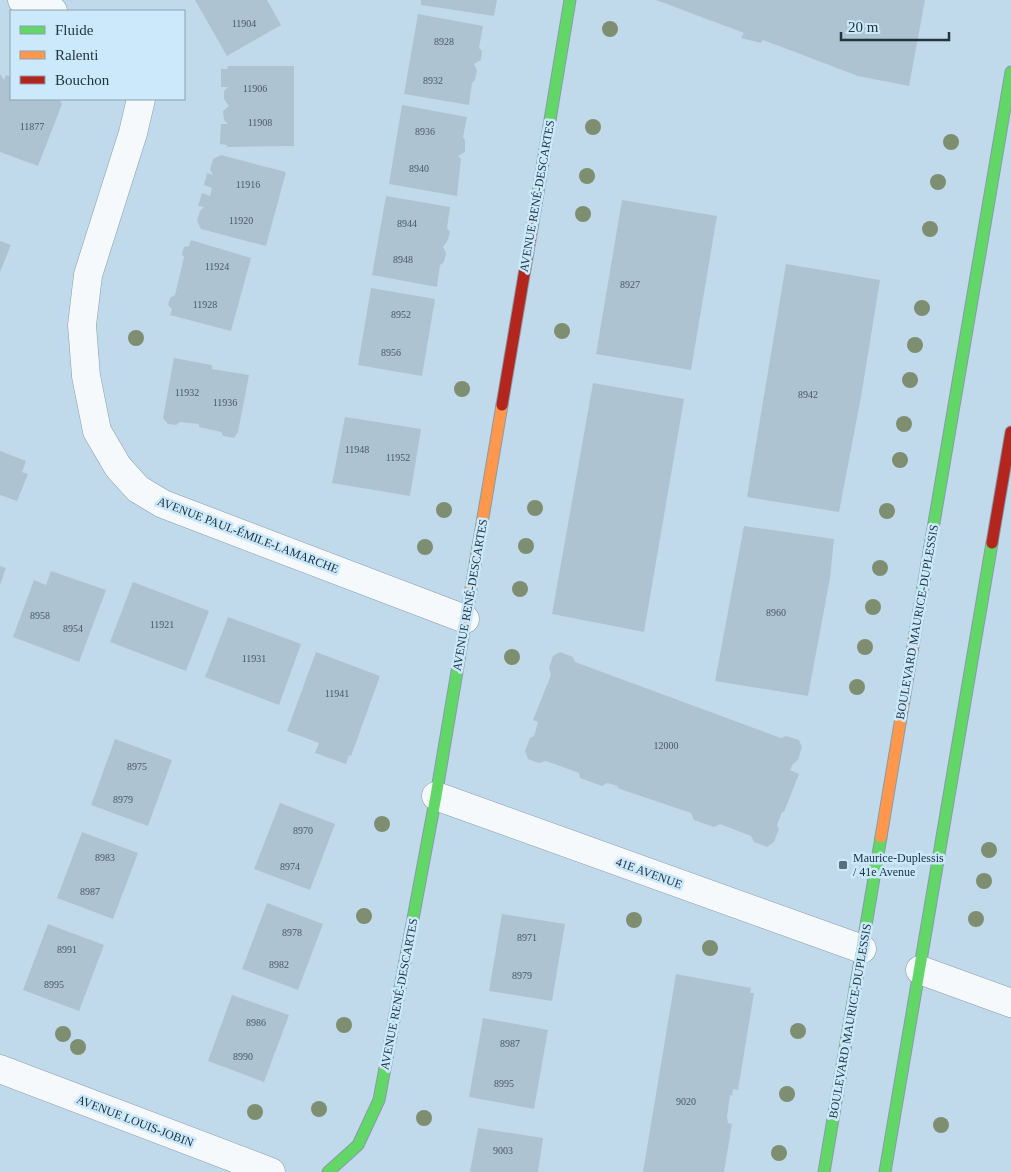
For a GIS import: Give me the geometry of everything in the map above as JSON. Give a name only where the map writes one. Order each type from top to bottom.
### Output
[{"type":"street","points":[[22,0],[50,10]]},
{"type":"street","name":"AVENUE RENÉ-DESCARTES","points":[[328,1172],[358,1145],[380,1100],[436,796],[570,0]]},
{"type":"street","name":"BOULEVARD MAURICE-DUPLESSIS","points":[[824,1172],[1011,72]]},
{"type":"street","name":"AVENUE PAUL-ÉMILE-LAMARCHE","points":[[141,100],[133,133],[88,275],[82,325],[86,376],[97,431],[118,467],[138,489],[163,504],[465,619]]},
{"type":"street","points":[[885,1172],[1011,432]]},
{"type":"street","name":"41E AVENUE","points":[[436,796],[862,948]]},
{"type":"street","points":[[920,970],[1011,1003]]},
{"type":"street","name":"AVENUE LOUIS-JOBIN","points":[[0,1069],[271,1172]]},
{"type":"building","points":[[195,0],[267,0],[281,25],[227,56]]},
{"type":"building","points":[[421,0],[497,0],[494,16],[421,5]]},
{"type":"building","points":[[656,0],[925,0],[909,86],[858,76],[763,40],[761,43],[741,38],[744,33]]},
{"type":"building","points":[[418,14],[483,26],[479,48],[482,51],[481,60],[474,64],[477,70],[475,80],[472,83],[469,105],[404,94]]},
{"type":"building","points":[[228,66],[294,66],[294,146],[227,147],[227,145],[220,144],[221,124],[228,124],[224,120],[223,111],[229,106],[224,99],[224,91],[228,87],[221,87],[221,69],[227,69]]},
{"type":"building","points":[[0,74],[4,80],[6,75],[10,77],[10,100],[60,100],[62,104],[38,166],[0,152]]},
{"type":"building","points":[[402,105],[467,117],[463,137],[465,140],[465,152],[458,156],[461,159],[457,196],[389,184]]},
{"type":"building","points":[[221,155],[286,172],[266,246],[201,229],[197,221],[200,211],[204,207],[198,206],[202,193],[210,196],[212,188],[204,185],[207,173],[213,175],[210,170],[213,159]]},
{"type":"building","points":[[386,196],[450,207],[447,228],[450,232],[448,240],[443,247],[446,253],[444,262],[440,265],[437,287],[372,275]]},
{"type":"building","points":[[622,200],[717,216],[691,370],[596,354]]},
{"type":"building","points":[[191,240],[251,258],[231,331],[170,315],[172,309],[168,305],[170,298],[175,295],[184,257],[182,254],[184,247],[189,246]]},
{"type":"building","points":[[0,241],[11,245],[0,272]]},
{"type":"building","points":[[786,264],[880,280],[861,397],[839,512],[747,497]]},
{"type":"building","points":[[371,288],[435,299],[422,376],[358,365]]},
{"type":"building","points":[[174,358],[212,365],[212,369],[249,375],[238,432],[234,438],[223,436],[221,432],[199,427],[199,424],[180,422],[176,425],[168,424],[163,418]]},
{"type":"building","points":[[593,383],[684,399],[644,632],[552,614]]},
{"type":"building","points":[[345,417],[421,429],[410,496],[332,483]]},
{"type":"building","points":[[0,451],[26,461],[22,472],[28,474],[17,501],[0,495]]},
{"type":"building","points":[[744,526],[834,539],[830,578],[808,696],[715,681]]},
{"type":"building","points":[[0,566],[6,568],[0,585]]},
{"type":"building","points":[[51,571],[106,590],[79,662],[13,637],[34,580],[46,585]]},
{"type":"building","points":[[133,582],[209,611],[186,671],[110,642]]},
{"type":"building","points":[[228,617],[301,644],[279,705],[205,677]]},
{"type":"building","points":[[316,652],[380,676],[351,756],[349,755],[346,764],[315,753],[319,743],[287,731]]},
{"type":"building","points":[[560,652],[573,657],[575,662],[781,738],[786,736],[799,740],[802,747],[798,760],[790,770],[799,774],[777,825],[779,829],[774,842],[767,847],[754,842],[751,836],[720,824],[714,827],[694,820],[691,813],[617,788],[618,786],[607,783],[602,786],[580,778],[579,773],[546,761],[539,763],[528,759],[525,751],[530,738],[534,736],[538,722],[533,720],[551,675],[549,668],[553,656]]},
{"type":"building","points":[[115,739],[172,760],[148,826],[91,805]]},
{"type":"building","points":[[280,803],[335,824],[310,890],[254,869]]},
{"type":"building","points":[[82,832],[138,853],[113,919],[57,898]]},
{"type":"building","points":[[267,903],[323,924],[298,990],[242,969]]},
{"type":"building","points":[[502,914],[565,924],[552,1001],[489,991]]},
{"type":"building","points":[[48,924],[104,945],[79,1011],[23,990]]},
{"type":"building","points":[[676,974],[751,988],[750,993],[754,993],[738,1090],[733,1089],[732,1096],[730,1095],[727,1117],[728,1123],[732,1124],[724,1172],[643,1172]]},
{"type":"building","points":[[232,995],[289,1015],[264,1082],[208,1061]]},
{"type":"building","points":[[483,1018],[548,1030],[534,1109],[469,1097]]},
{"type":"building","points":[[478,1128],[543,1138],[538,1172],[470,1172]]},
{"type":"traffic: fast","points":[[532,228],[570,0]]},
{"type":"traffic: fast","points":[[915,634],[1011,72]]},
{"type":"traffic: fast","points":[[885,1172],[992,543]]},
{"type":"traffic: fast","points":[[328,1172],[358,1145],[379,1100],[436,796],[464,630]]},
{"type":"traffic: fast","points":[[824,1172],[881,837]]},
{"type":"traffic: slow","points":[[464,630],[502,405]]},
{"type":"traffic: slow","points":[[881,837],[915,634]]},
{"type":"traffic: jam","points":[[502,405],[532,228]]},
{"type":"traffic: jam","points":[[992,543],[1011,432]]},
{"type":"place","name":"Maurice-Duplessis / 41e Avenue","points":[[843,865]]}]
